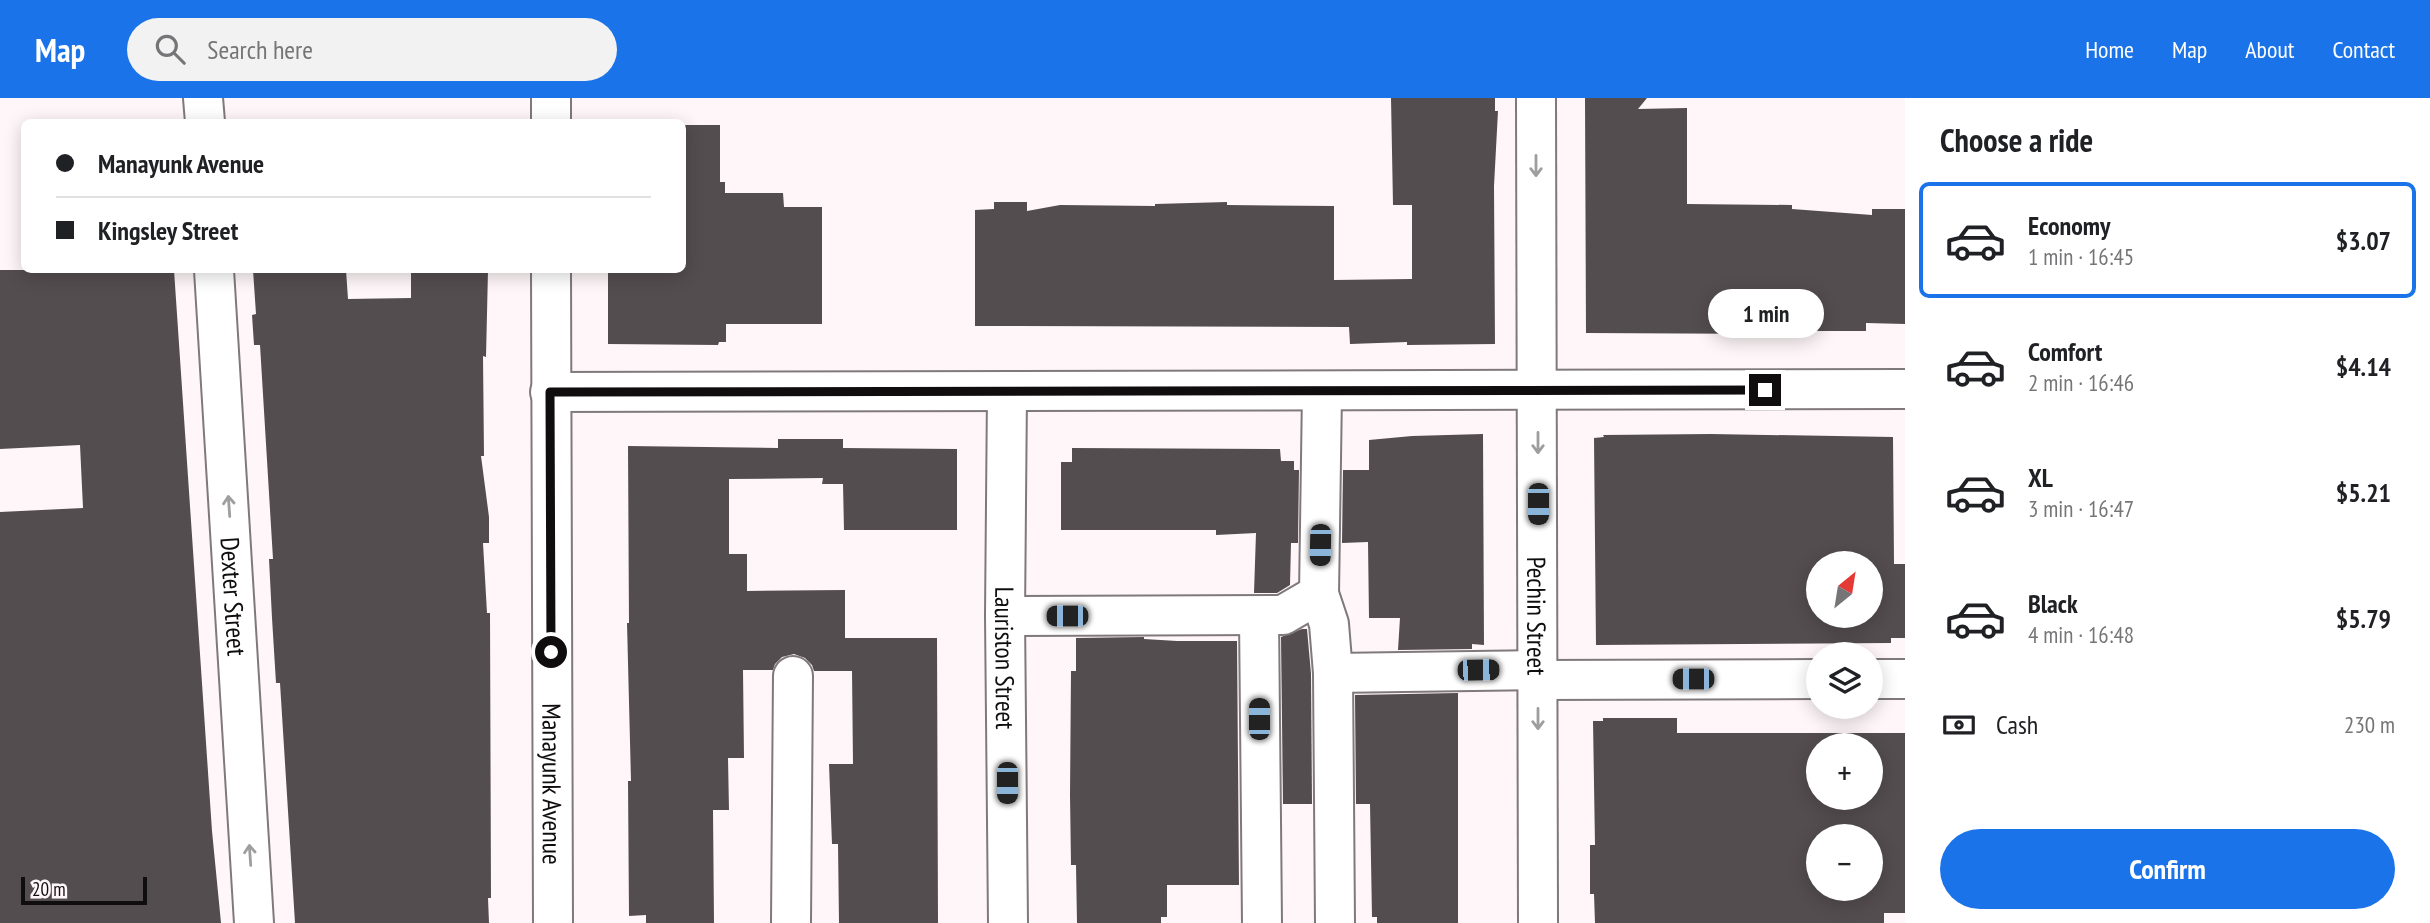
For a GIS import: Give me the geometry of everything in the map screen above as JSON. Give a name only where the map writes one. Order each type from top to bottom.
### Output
[{"type":"street","points":[[203,98],[205,119]]},
{"type":"street","points":[[551,98],[551,119]]},
{"type":"street","name":"Pechin Street","points":[[1536,98],[1538,923]]},
{"type":"street","name":"Dexter Street","points":[[214,273],[254,923]]},
{"type":"street","name":"Manayunk Avenue","points":[[551,273],[553,923]]},
{"type":"street","points":[[550,392],[1905,389]]},
{"type":"street","name":"Lauriston Street","points":[[1007,392],[1005,616],[1008,923]]},
{"type":"street","points":[[1322,392],[1319,594],[1329,624],[1333,673],[1335,923]]},
{"type":"street","points":[[1005,616],[1283,615],[1319,594]]},
{"type":"street","points":[[1259,615],[1262,923]]},
{"type":"street","points":[[1333,673],[1806,679]]},
{"type":"street","points":[[791,923],[793,676]]},
{"type":"street","points":[[1883,679],[1905,679]]},
{"type":"building","points":[[1391,98],[1495,98],[1495,111],[1498,111],[1494,186],[1495,344],[1350,344],[1349,327],[975,326],[975,210],[994,209],[994,202],[1027,202],[1027,211],[1060,205],[1155,206],[1227,202],[1227,205],[1334,206],[1334,280],[1412,279],[1412,205],[1393,205]]},
{"type":"building","points":[[1585,98],[1647,98],[1638,109],[1687,108],[1687,204],[1792,205],[1792,209],[1872,215],[1872,209],[1905,209],[1905,324],[1866,323],[1866,331],[1792,331],[1792,334],[1586,333]]},
{"type":"building","points":[[686,125],[720,125],[720,182],[725,182],[725,193],[783,193],[784,207],[822,207],[822,324],[726,324],[726,342],[719,342],[718,345],[608,344],[608,273],[686,273]]},
{"type":"building","points":[[0,270],[21,270],[21,273],[174,273],[212,831],[221,923],[0,923],[0,512],[83,508],[80,445],[0,449]]},
{"type":"building","points":[[253,273],[346,273],[348,299],[411,298],[411,273],[488,273],[486,357],[483,356],[484,456],[481,456],[489,517],[489,543],[483,543],[487,613],[490,613],[489,923],[295,923],[280,683],[276,683],[272,618],[269,559],[273,559],[260,345],[254,345],[252,315],[256,314]]},
{"type":"building","points":[[1483,434],[1484,645],[1472,644],[1472,649],[1398,650],[1400,618],[1369,618],[1368,542],[1342,543],[1343,470],[1369,470],[1369,440]]},
{"type":"building","points":[[1711,434],[1893,437],[1894,564],[1905,564],[1905,638],[1891,638],[1891,643],[1596,645],[1594,438],[1604,437],[1603,435]]},
{"type":"building","points":[[778,439],[843,439],[843,448],[957,449],[957,530],[844,530],[843,484],[822,484],[823,478],[729,479],[729,554],[747,554],[747,591],[845,590],[845,638],[937,638],[938,923],[839,923],[838,844],[832,844],[829,764],[853,764],[852,671],[814,671],[805,658],[794,654],[782,657],[773,670],[743,670],[744,758],[728,758],[729,810],[713,810],[714,923],[646,923],[646,915],[629,916],[628,781],[631,781],[627,623],[628,446],[778,448]]},
{"type":"building","points":[[1072,448],[1280,449],[1281,461],[1294,461],[1294,470],[1299,470],[1298,543],[1291,543],[1290,585],[1277,593],[1254,593],[1256,533],[1216,535],[1216,530],[1061,530],[1061,462],[1072,462]]},
{"type":"building","points":[[1307,629],[1311,674],[1312,804],[1283,804],[1281,637]]},
{"type":"building","points":[[1144,637],[1177,641],[1237,641],[1239,885],[1167,885],[1167,917],[1161,917],[1161,923],[1077,923],[1076,865],[1071,865],[1070,795],[1071,671],[1076,671],[1076,638]]},
{"type":"building","points":[[1458,693],[1458,923],[1377,923],[1377,917],[1372,917],[1370,804],[1356,804],[1355,695]]},
{"type":"building","points":[[1603,718],[1677,718],[1677,733],[1806,733],[1806,810],[1883,810],[1883,733],[1905,733],[1905,913],[1884,913],[1884,923],[1595,923],[1594,894],[1590,894],[1590,845],[1595,845],[1593,721],[1603,721]]},
{"type":"route","points":[[551,652],[550,392],[1765,390]]}]
